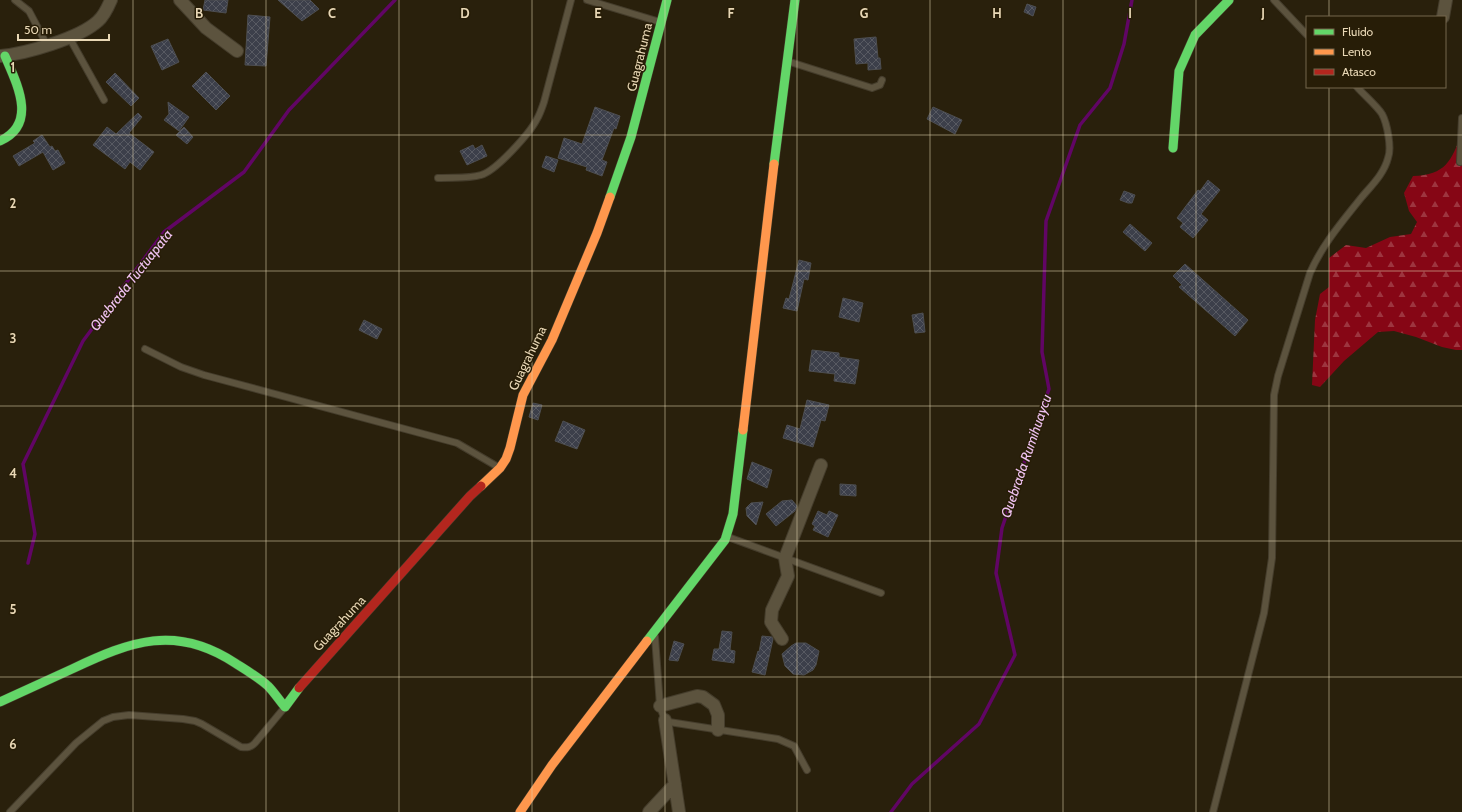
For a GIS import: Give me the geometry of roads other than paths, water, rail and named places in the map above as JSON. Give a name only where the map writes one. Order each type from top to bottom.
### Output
[{"type":"street","points":[[0,141],[11,136],[19,126],[22,117],[23,102],[2,56],[47,45],[90,28],[99,20],[111,0]]},
{"type":"street","points":[[180,0],[206,28],[237,51]]},
{"type":"street","name":"Guagrahuma","points":[[284,707],[306,679],[470,496],[500,468],[506,459],[523,395],[552,340],[597,233],[612,193],[631,137],[667,0]]},
{"type":"street","points":[[520,812],[552,765],[727,536],[733,514],[786,61],[795,0]]},
{"type":"street","points":[[1173,148],[1179,71],[1195,35],[1229,0]]},
{"type":"street","points":[[1443,16],[1446,0]]},
{"type":"street","points":[[782,639],[771,622],[772,610],[788,576],[785,558],[821,466]]},
{"type":"street","points":[[0,702],[106,653],[138,643],[156,640],[183,641],[200,645],[221,654],[268,686],[284,707]]},
{"type":"street","points":[[660,706],[697,696],[703,697],[714,705],[718,715],[718,730]]},
{"type":"street","points":[[665,720],[679,812]]},
{"type":"street","points":[[649,812],[675,784]]},
{"type":"lane","points":[[16,0],[29,11],[47,45]]},
{"type":"lane","points":[[438,178],[474,177],[486,173],[505,157],[530,131],[538,118],[544,102],[571,0]]},
{"type":"lane","points":[[587,0],[661,22]]},
{"type":"lane","points":[[1274,0],[1306,34]]},
{"type":"lane","points":[[69,37],[104,100]]},
{"type":"lane","points":[[786,61],[872,88],[880,85],[882,80]]},
{"type":"lane","points":[[1213,812],[1264,614],[1269,583],[1272,558],[1274,395],[1278,376],[1310,273],[1316,259],[1329,239],[1381,174],[1389,157],[1387,130],[1382,114],[1358,88]]},
{"type":"lane","points":[[1460,162],[1462,118]]},
{"type":"lane","points":[[145,349],[181,367],[204,375],[322,408],[457,442],[500,468]]},
{"type":"lane","points":[[727,536],[881,593]]},
{"type":"lane","points":[[655,631],[660,706],[665,720],[669,722],[778,739],[794,746],[807,770]]},
{"type":"lane","points":[[10,812],[76,744],[103,721],[113,717],[129,715],[189,720],[202,724],[241,748],[246,748],[255,742],[284,707]]},
{"type":"waterway","name":"Quebrada Tuctuapata","points":[[28,563],[35,534],[23,464],[83,341],[164,232],[244,172],[289,110],[395,0]]},
{"type":"waterway","name":"Quebrada Rumihuaycu","points":[[891,812],[912,784],[979,724],[1015,655],[996,573],[1002,528],[1049,389],[1042,352],[1046,221],[1080,125],[1110,88],[1124,44],[1132,0]]}]
